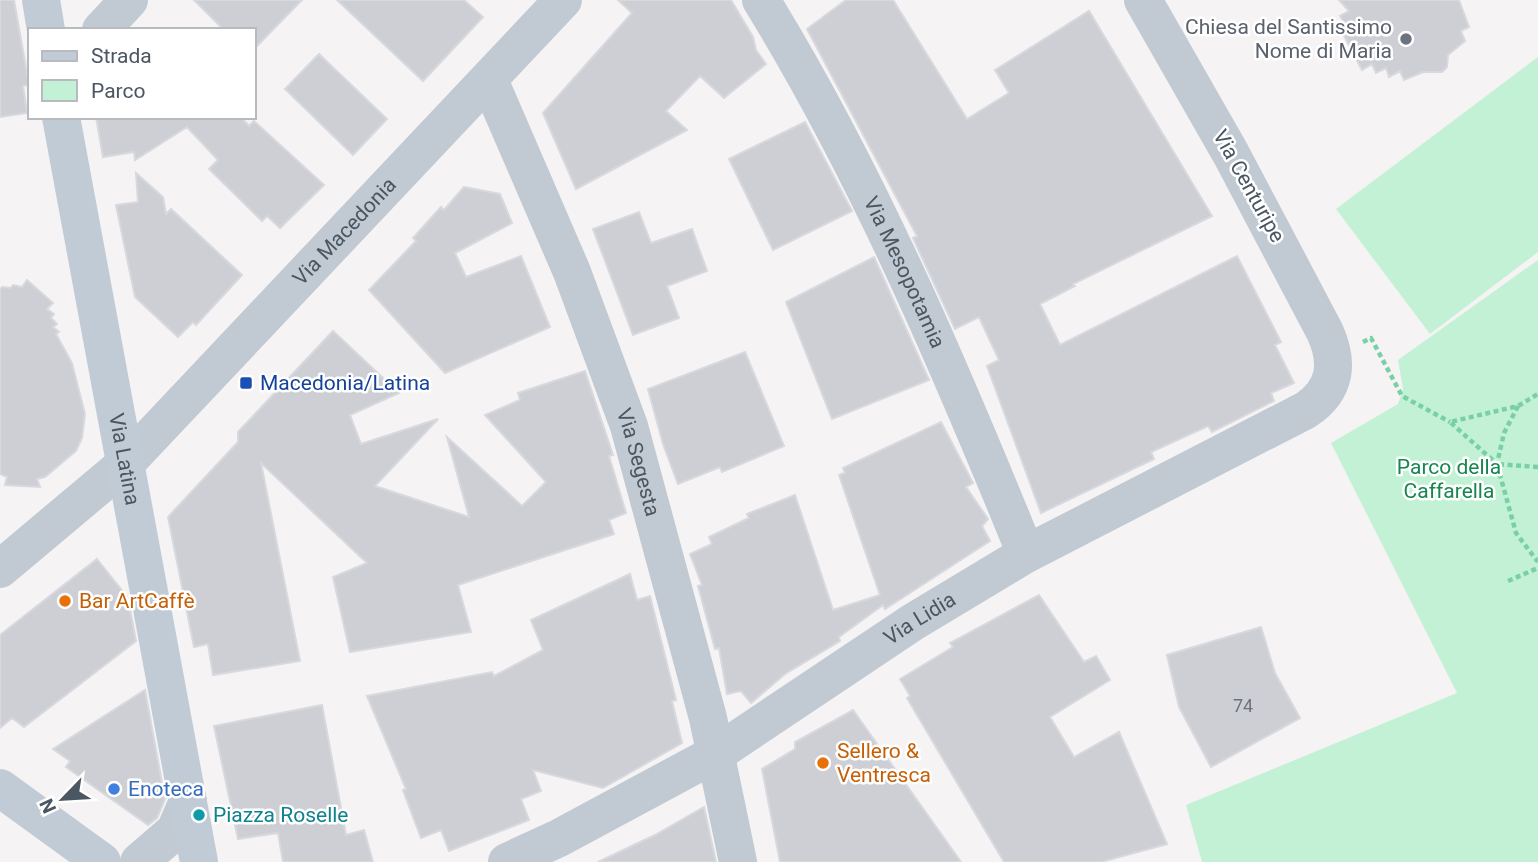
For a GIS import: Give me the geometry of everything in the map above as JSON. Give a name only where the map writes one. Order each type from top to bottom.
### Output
[{"type":"street","points":[[41,0],[46,28]]},
{"type":"street","points":[[103,28],[129,0]]},
{"type":"street","name":"Via Macedonia","points":[[0,569],[125,464],[563,0]]},
{"type":"street","name":"Via Mesopotamia","points":[[761,0],[854,170],[906,274],[963,400],[1026,554]]},
{"type":"street","name":"Via Centuripe","points":[[1143,0],[1231,153],[1325,332],[1334,356],[1333,380]]},
{"type":"street","name":"Via Segesta","points":[[489,80],[562,248],[621,402],[717,753],[738,862]]},
{"type":"street","name":"Via Latina","points":[[61,119],[187,801]]},
{"type":"street","name":"Via Lidia","points":[[507,862],[559,838],[717,753],[913,622],[1026,554],[1306,410],[1320,399],[1333,380]]},
{"type":"street","points":[[0,788],[102,862]]},
{"type":"street","points":[[139,862],[175,831],[187,801]]},
{"type":"street","points":[[187,801],[200,862]]},
{"type":"path","points":[[1389,370],[1402,396],[1450,422],[1497,464],[1538,467]]},
{"type":"path","points":[[1450,422],[1518,405],[1538,394]]},
{"type":"path","points":[[1518,405],[1504,433],[1497,464],[1516,533],[1538,562]]},
{"type":"path","points":[[1508,581],[1538,568]]},
{"type":"green space","points":[[1538,57],[1538,252],[1430,334],[1336,209]]},
{"type":"green space","name":"Parco della Caffarella","points":[[1538,260],[1538,862],[1202,862],[1186,805],[1457,693],[1331,443],[1398,404],[1403,389],[1398,360]]},
{"type":"building","points":[[0,0],[14,0],[28,79],[28,85],[23,86],[27,113],[0,117]]},
{"type":"building","points":[[194,0],[302,0],[256,47],[256,28],[222,28]]},
{"type":"building","points":[[337,0],[464,0],[483,17],[423,81]]},
{"type":"building","points":[[618,0],[731,0],[766,64],[724,98],[700,76],[666,111],[687,130],[576,189],[543,113],[632,13]]},
{"type":"building","points":[[846,0],[893,0],[967,119],[1009,93],[995,70],[1089,11],[1212,216],[1073,284],[1075,286],[1040,304],[1060,345],[1237,256],[1281,342],[1275,345],[1294,383],[1271,393],[1274,401],[1212,432],[1208,426],[1151,452],[1154,459],[1041,513],[987,366],[999,360],[979,317],[955,329],[913,238],[917,236],[807,29]]},
{"type":"building","name":"Chiesa del Santissimo Nome di Maria","points":[[1339,0],[1459,0],[1469,27],[1461,31],[1465,41],[1448,55],[1447,67],[1442,72],[1423,72],[1404,80],[1400,71],[1389,77],[1386,68],[1376,73],[1372,64],[1362,70],[1340,28],[1345,25],[1340,16],[1349,11]]},
{"type":"building","points":[[319,54],[387,119],[353,155],[285,89]]},
{"type":"building","points":[[96,119],[243,119],[249,126],[254,121],[324,185],[280,228],[267,216],[262,221],[209,169],[218,160],[187,127],[135,160],[134,152],[103,157]]},
{"type":"building","points":[[805,122],[852,211],[773,250],[729,159]]},
{"type":"building","points":[[136,173],[163,197],[166,214],[171,209],[242,275],[196,325],[193,322],[178,337],[135,297],[116,205],[138,202]]},
{"type":"building","points":[[464,187],[500,194],[512,223],[455,253],[466,277],[521,256],[550,327],[445,373],[369,290],[416,241],[413,238],[441,207],[444,210]]},
{"type":"building","points":[[639,212],[651,243],[692,229],[707,271],[667,286],[679,318],[633,335],[593,229]]},
{"type":"building","points":[[874,257],[929,380],[832,419],[786,302]]},
{"type":"building","points":[[27,280],[53,303],[47,309],[54,314],[51,318],[57,324],[53,327],[59,332],[56,334],[72,363],[85,414],[82,438],[76,451],[45,477],[37,479],[40,487],[5,485],[7,477],[0,474],[0,290],[13,285],[22,287]]},
{"type":"building","points":[[333,331],[399,393],[350,415],[361,444],[438,419],[375,486],[469,517],[447,437],[522,506],[546,482],[485,415],[520,400],[518,393],[585,371],[613,455],[609,456],[626,513],[609,520],[614,534],[458,585],[471,632],[350,652],[333,577],[367,563],[261,463],[300,661],[213,675],[208,644],[194,647],[168,517],[238,442],[238,432]]},
{"type":"building","points":[[745,352],[784,446],[722,472],[720,467],[678,484],[663,444],[648,389]]},
{"type":"building","points":[[941,422],[973,483],[966,487],[988,519],[982,526],[990,541],[885,609],[883,605],[839,637],[840,641],[785,674],[751,703],[741,691],[727,694],[719,648],[715,649],[698,586],[702,585],[690,554],[712,544],[709,537],[749,518],[747,514],[795,495],[833,610],[880,595],[839,475],[845,473],[843,468]]},
{"type":"building","points":[[97,559],[128,598],[136,641],[24,727],[12,718],[0,728],[0,635]]},
{"type":"building","points":[[630,574],[637,600],[650,596],[676,700],[672,701],[682,743],[603,788],[533,770],[541,791],[521,799],[529,820],[449,851],[441,830],[421,838],[403,790],[406,789],[367,696],[492,672],[494,676],[543,650],[531,620]]},
{"type":"building","points":[[1039,595],[1084,662],[1096,656],[1110,680],[1050,717],[1074,757],[1119,732],[1167,844],[1101,862],[1004,862],[907,698],[910,696],[900,679],[953,647],[950,643]]},
{"type":"building","points":[[1261,627],[1275,673],[1300,718],[1211,767],[1179,707],[1167,655]]},
{"type":"building","points":[[145,690],[165,799],[157,818],[148,825],[66,767],[70,761],[53,749]]},
{"type":"building","points":[[322,705],[346,835],[364,830],[373,862],[283,862],[278,833],[238,839],[214,726]]},
{"type":"building","points":[[853,710],[961,862],[780,862],[762,769],[795,749],[795,742]]},
{"type":"building","points":[[704,807],[716,862],[598,862],[655,835]]},
{"type":"place","name":"Chiesa del Santissimo Nome di Maria","points":[[1406,39]]},
{"type":"place","name":"Macedonia/Latina","points":[[246,383]]},
{"type":"place","name":"Bar ArtCaffè","points":[[65,601]]},
{"type":"place","name":"Sellero & Ventresca","points":[[823,763]]},
{"type":"place","name":"Enoteca","points":[[114,789]]},
{"type":"place","name":"Piazza Roselle","points":[[199,815]]}]
